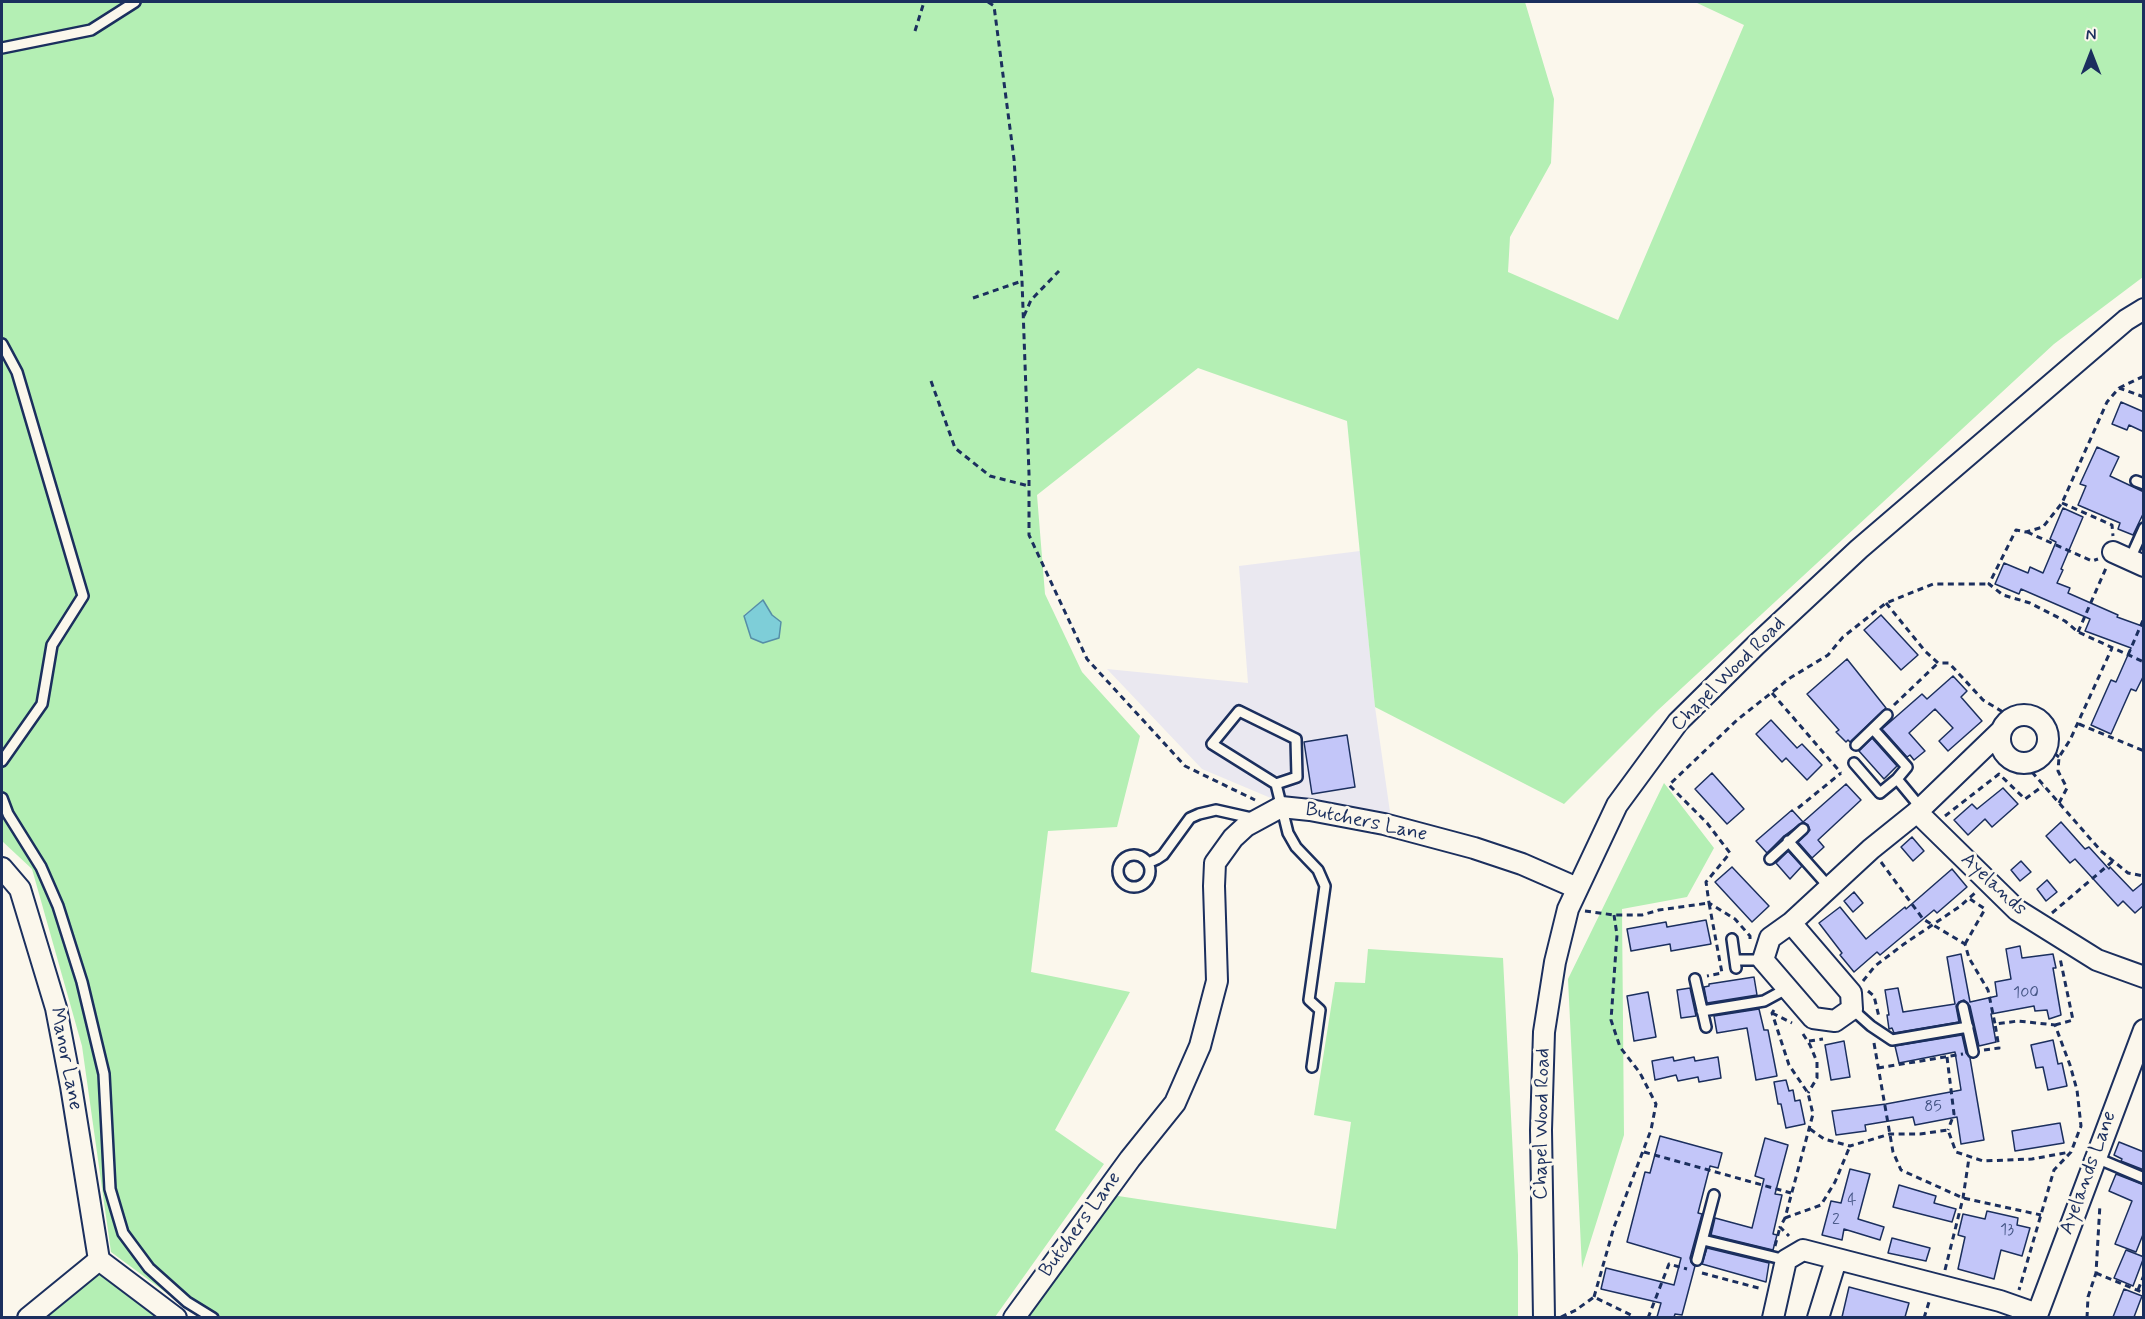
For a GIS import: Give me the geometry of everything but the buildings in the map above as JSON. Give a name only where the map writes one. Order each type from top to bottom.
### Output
[{"type":"street","name":"Chapel Wood Road","points":[[1544,1317],[1541,1131],[1544,1032],[1555,962],[1568,909],[1617,805],[1678,722],[1859,549],[2118,327],[2144,309]]},
{"type":"street","points":[[1791,923],[1854,995],[1835,1021],[1813,1018],[1763,960],[1770,938],[1791,923],[1871,849],[1919,810],[2006,725],[2024,715],[2040,720],[2048,732],[2053,752],[2025,764],[2009,759],[2003,753],[1999,741],[2006,725]]},
{"type":"street","name":"Butchers Lane","points":[[1014,1317],[1130,1159],[1175,1103],[1200,1046],[1217,981],[1215,863],[1233,838],[1246,826],[1271,812],[1310,810],[1384,824],[1474,848],[1522,864],[1577,888]]},
{"type":"street","name":"Ayelands","points":[[1919,810],[1932,827],[2017,910],[2097,960],[2144,977]]},
{"type":"street","name":"Manor Lane","points":[[2,868],[20,889],[56,1008],[99,1260]]},
{"type":"street","name":"Ayelands Lane","points":[[2036,1316],[2094,1157],[2144,1030]]},
{"type":"street","points":[[1773,1317],[1786,1260],[1803,1250],[2014,1306],[2036,1316]]},
{"type":"street","points":[[28,1317],[99,1260],[176,1317]]},
{"type":"street","points":[[1818,1317],[1836,1260]]},
{"type":"lane","points":[[2,48],[92,30],[135,2]]},
{"type":"lane","points":[[2,344],[17,372],[83,597],[52,645],[42,704],[2,761]]},
{"type":"lane","points":[[2129,559],[2144,528]]},
{"type":"lane","points":[[1239,711],[1296,739],[1298,777],[1276,784],[1212,744],[1239,711]]},
{"type":"lane","points":[[1856,745],[1887,715]]},
{"type":"lane","points":[[1854,763],[1880,793],[1907,767],[1873,729]]},
{"type":"lane","points":[[1897,779],[1919,810]]},
{"type":"lane","points":[[1271,812],[1276,784]]},
{"type":"lane","points":[[2,798],[8,814],[41,867],[58,906],[82,982],[104,1074],[110,1188],[123,1233],[149,1268],[187,1302],[213,1317]]},
{"type":"lane","points":[[1148,863],[1163,855],[1190,818],[1199,814],[1216,810],[1271,812],[1296,847],[1318,870],[1325,886],[1309,1000],[1320,1010],[1312,1067]]},
{"type":"lane","points":[[1770,859],[1803,829]]},
{"type":"lane","points":[[1788,841],[1829,887]]},
{"type":"lane","points":[[1732,939],[1735,964],[1763,960]]},
{"type":"lane","points":[[1695,979],[1706,1027]]},
{"type":"lane","points":[[1702,1011],[1764,1001],[1788,988]]},
{"type":"lane","points":[[1854,995],[1873,1027],[1892,1040],[1968,1027]]},
{"type":"lane","points":[[1963,1007],[1973,1052]]},
{"type":"lane","points":[[2094,1157],[2144,1178]]},
{"type":"lane","points":[[1697,1260],[1714,1194]]},
{"type":"lane","points":[[1703,1240],[1786,1260]]},
{"type":"path","points":[[915,31],[924,2]]},
{"type":"path","points":[[988,2],[994,6],[1014,159],[1022,281],[1029,535],[1086,659],[1185,766],[1271,812]]},
{"type":"path","points":[[1023,317],[1031,300],[1059,271]]},
{"type":"path","points":[[973,298],[1022,281]]},
{"type":"path","points":[[2026,532],[2043,527],[2061,503],[2107,402],[2120,388],[2144,376]]},
{"type":"path","points":[[931,381],[955,448],[990,476],[1029,486]]},
{"type":"path","points":[[2120,388],[2144,397]]},
{"type":"path","points":[[2061,503],[2112,525],[2129,559]]},
{"type":"path","points":[[1989,584],[2016,530],[2026,532],[2092,561],[2129,559]]},
{"type":"path","points":[[2078,633],[2129,559]]},
{"type":"path","points":[[1695,979],[1722,973],[1706,882],[1730,854],[1707,823],[1669,785],[1737,720],[1790,678],[1828,655],[1843,637],[1886,603],[1933,584],[1989,584],[2003,595],[2030,603],[2066,621],[2078,633],[2144,662]]},
{"type":"path","points":[[1886,603],[1925,651],[1938,663],[1949,663],[2006,725]]},
{"type":"path","points":[[2128,655],[2144,618]]},
{"type":"path","points":[[2059,803],[2067,788],[2058,771],[2053,752],[2078,724],[2112,648]]},
{"type":"path","points":[[1887,715],[1894,705],[1938,663]]},
{"type":"path","points":[[1772,693],[1841,773]]},
{"type":"path","points":[[2078,724],[2144,751]]},
{"type":"path","points":[[1798,808],[1854,763]]},
{"type":"path","points":[[2025,764],[2101,851],[2128,873],[2144,876]]},
{"type":"path","points":[[1932,827],[2000,774],[2025,800],[2044,785]]},
{"type":"path","points":[[1871,849],[1923,919],[1965,944],[1969,958],[1988,990],[1999,1048],[1878,1068]]},
{"type":"path","points":[[1995,1024],[2018,1021],[2055,1025],[2073,1020],[2048,930],[2053,912],[2112,861]]},
{"type":"path","points":[[1854,995],[1875,966],[1970,899],[1986,880]]},
{"type":"path","points":[[1965,944],[1985,909],[1970,899]]},
{"type":"path","points":[[1568,909],[1614,915],[1642,915],[1659,910],[1709,903]]},
{"type":"path","points":[[1560,1317],[1576,1310],[1594,1297],[1614,1227],[1651,1131],[1656,1104],[1640,1073],[1620,1047],[1611,1020],[1617,935],[1614,915]]},
{"type":"path","points":[[1772,1013],[1788,988]]},
{"type":"path","points":[[1854,995],[1874,996],[1880,1015],[1873,1027],[1878,1068],[1893,1152],[1901,1170],[1963,1198],[2041,1215]]},
{"type":"path","points":[[1772,1013],[1789,1065],[1808,1093],[1813,1114],[1785,1218],[1780,1227],[1803,1250]]},
{"type":"path","points":[[1772,1013],[1798,1027],[1810,1045],[1817,1062],[1816,1078],[1808,1093]]},
{"type":"path","points":[[2014,1306],[2054,1170],[2071,1152],[2081,1126],[2077,1090],[2055,1025]]},
{"type":"path","points":[[1947,1057],[1954,1114],[1948,1131],[1956,1152],[1983,1161],[2004,1161],[2071,1152]]},
{"type":"path","points":[[1810,1129],[1824,1139],[1850,1146],[1890,1134],[1948,1131]]},
{"type":"path","points":[[1785,1218],[1821,1205],[1835,1182],[1850,1146]]},
{"type":"path","points":[[1644,1152],[1791,1193]]},
{"type":"path","points":[[1941,1286],[1963,1198],[1969,1158]]},
{"type":"path","points":[[2087,1317],[2088,1297],[2096,1273],[2100,1197]]},
{"type":"path","points":[[1648,1317],[1669,1264],[1778,1293]]},
{"type":"path","points":[[2096,1273],[2144,1293]]},
{"type":"path","points":[[2138,1291],[2144,1275]]},
{"type":"path","points":[[1594,1297],[1632,1317]]},
{"type":"shaded area","points":[[1360,551],[1375,707],[1391,819],[1273,799],[1202,769],[1107,669],[1248,683],[1239,566]]},
{"type":"green space","points":[[2,2],[1525,2],[1554,99],[1551,163],[1510,237],[1508,272],[1618,320],[1744,25],[1695,2],[2143,2],[2143,277],[2054,344],[1657,711],[1564,804],[1375,707],[1347,421],[1198,368],[1037,495],[1045,594],[1082,672],[1140,736],[1117,827],[1048,831],[1031,972],[1130,992],[1055,1130],[1104,1164],[995,1317],[199,1317],[111,1252],[82,1046],[32,869],[2,841]],"holes":[[[763,600],[772,615],[744,615]]]},
{"type":"green space","points":[[1664,783],[1714,848],[1687,897],[1622,909],[1624,1135],[1582,1268],[1568,979]]},
{"type":"green space","points":[[1368,949],[1503,958],[1518,1255],[1518,1317],[1026,1318],[1105,1194],[1336,1229],[1351,1122],[1314,1115],[1335,982],[1365,983]]},
{"type":"green space","points":[[102,1270],[164,1318],[38,1318],[83,1277]]},
{"type":"water","points":[[763,600],[772,615],[781,622],[779,638],[763,643],[751,638],[744,616]]}]
